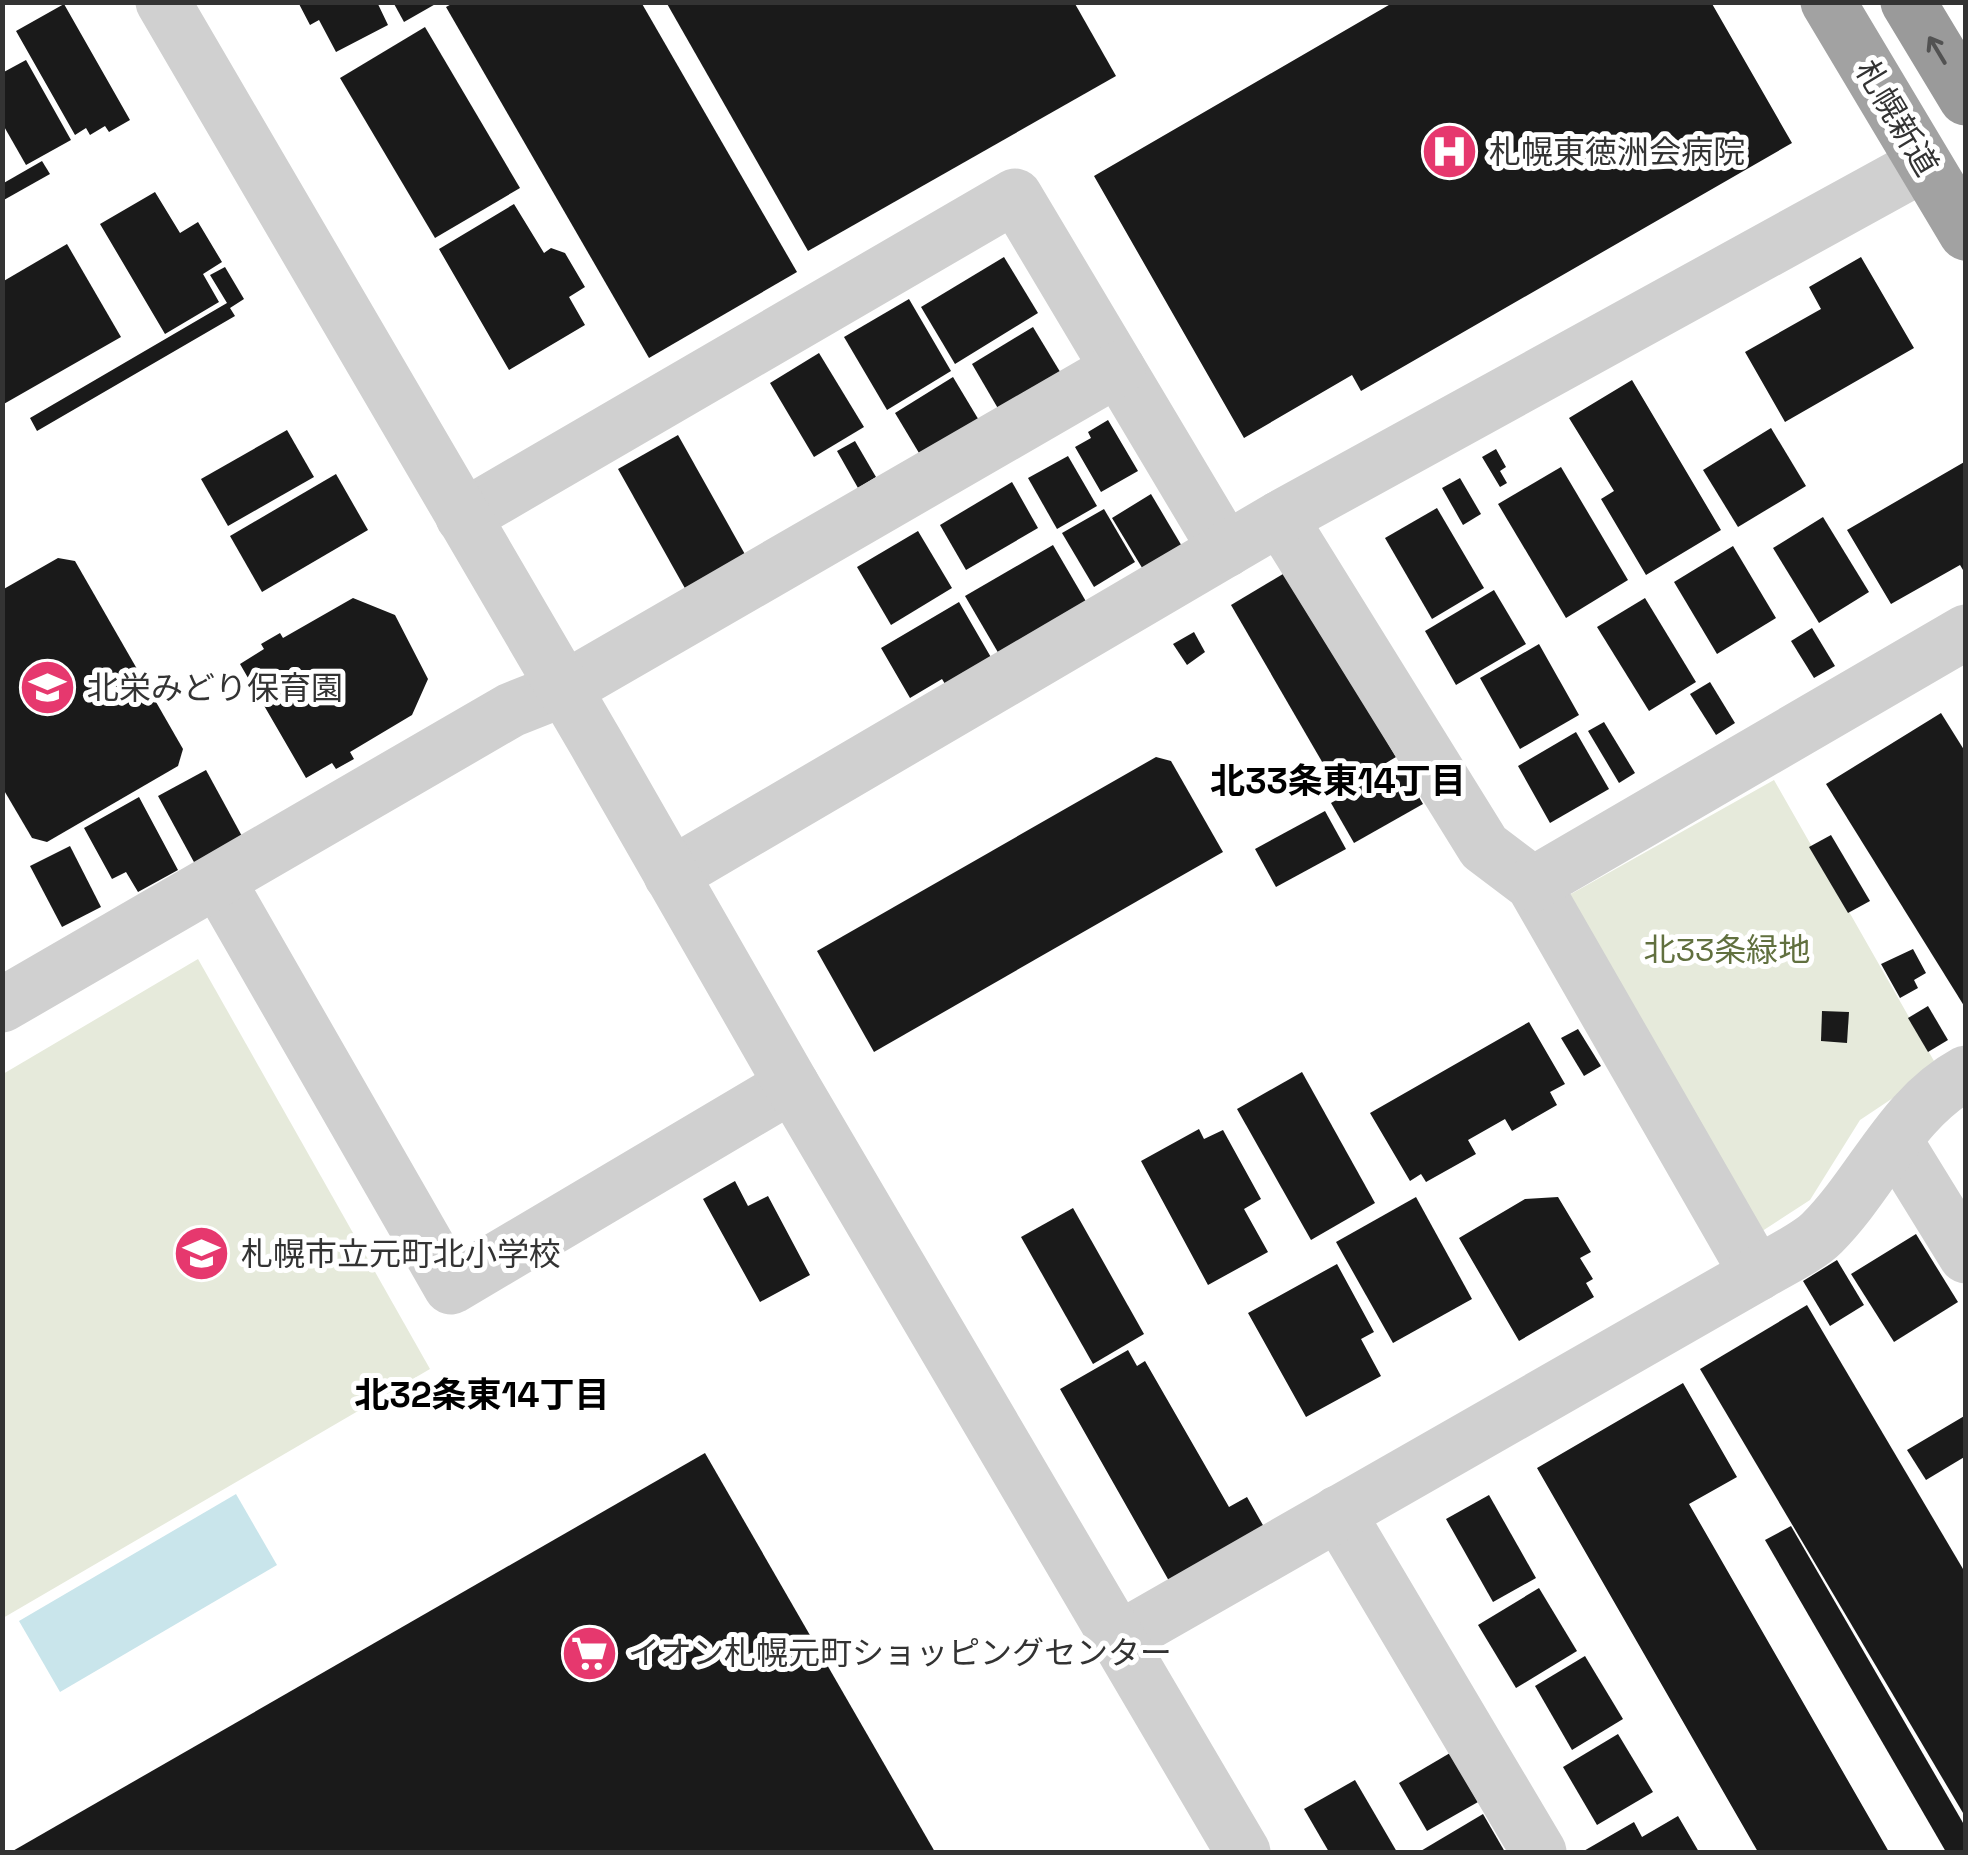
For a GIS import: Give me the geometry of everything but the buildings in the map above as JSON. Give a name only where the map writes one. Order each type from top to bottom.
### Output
[{"type":"highway","name":"札幌新道","points":[[1828,2],[1966,233]]},
{"type":"highway","points":[[1908,2],[1966,98]]},
{"type":"street","points":[[164,3],[792,1086],[1243,1852]]},
{"type":"street","points":[[671,875],[1280,518],[1924,164]]},
{"type":"street","points":[[463,517],[1015,196],[1226,550]]},
{"type":"street","points":[[2,1004],[511,710],[564,690],[1118,368]]},
{"type":"street","points":[[1280,518],[1484,847],[1533,884],[1757,1274]]},
{"type":"street","points":[[1533,884],[1966,632]]},
{"type":"street","points":[[218,882],[451,1287],[792,1086]]},
{"type":"street","points":[[1117,1640],[1820,1235],[1908,1119],[1944,1085],[1966,1074]]},
{"type":"street","points":[[1895,1141],[1966,1256]]},
{"type":"street","points":[[1338,1513],[1539,1852]]},
{"type":"green space","name":"北33条緑地","points":[[1774,780],[1938,1068],[1860,1120],[1810,1200],[1750,1239],[1555,903]]},
{"type":"green space","name":"札幌市立元町北小学校","points":[[198,959],[430,1369],[3,1618],[3,1074]]},
{"type":"water","points":[[236,1494],[277,1565],[60,1692],[19,1621]]},
{"type":"place","name":"札幌東徳洲会病院","points":[[1450,152]]},
{"type":"place","name":"北栄みどり保育園","points":[[48,688]]},
{"type":"place","name":"札幌市立元町北小学校","points":[[202,1254]]},
{"type":"place","name":"イオン札幌元町ショッピングセンター","points":[[589,1653]]},
{"type":"district","name":"北33条東14丁目","points":[[1338,781]]},
{"type":"district","name":"北32条東14丁目","points":[[482,1395]]}]
